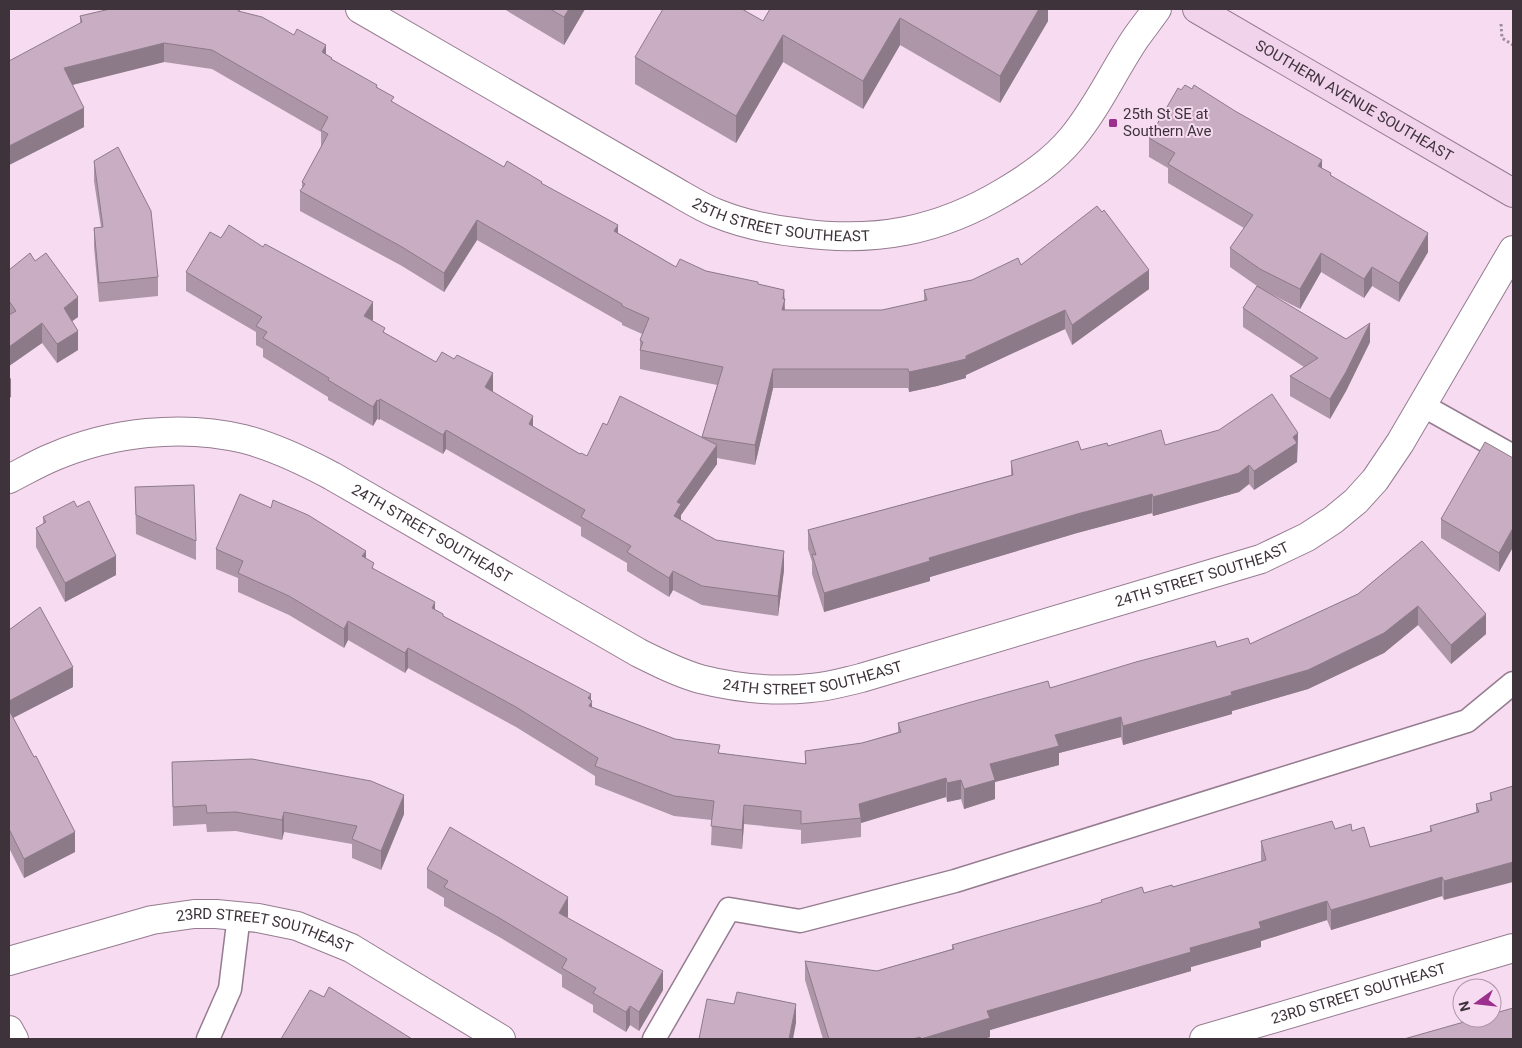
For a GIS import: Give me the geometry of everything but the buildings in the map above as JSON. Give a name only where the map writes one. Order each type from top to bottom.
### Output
[{"type":"main road","name":"SOUTHERN AVENUE SOUTHEAST","points":[[1197,9],[1513,193]]},
{"type":"street","name":"25TH STREET SOUTHEAST","points":[[360,9],[672,190],[714,212],[746,223],[779,231],[853,238],[894,234],[946,220],[993,199],[1039,169],[1072,138],[1094,107],[1135,39],[1157,9]]},
{"type":"street","name":"24TH STREET SOUTHEAST","points":[[9,479],[54,457],[88,445],[125,436],[145,433],[185,432],[244,439],[283,452],[332,476],[640,654],[669,667],[700,678],[730,685],[795,689],[828,686],[1261,558],[1292,545],[1333,520],[1356,501],[1383,468],[1513,250]]},
{"type":"street","name":"23RD STREET SOUTHEAST","points":[[9,961],[152,920],[194,914],[239,915],[258,918],[297,926],[351,948],[501,1039]]},
{"type":"street","name":"23RD STREET SOUTHEAST","points":[[1204,1039],[1513,948]]},
{"type":"street","points":[[9,1030],[14,1039]]},
{"type":"lane","points":[[1422,405],[1513,456]]},
{"type":"lane","points":[[654,1039],[729,909],[800,921],[955,881],[1467,721],[1513,683]]},
{"type":"lane","points":[[208,1039],[230,989],[239,915]]},
{"type":"path","points":[[1502,24],[1502,38],[1513,45]]},
{"type":"place","name":"25th St SE at Southern Ave","points":[[1113,123]]}]
